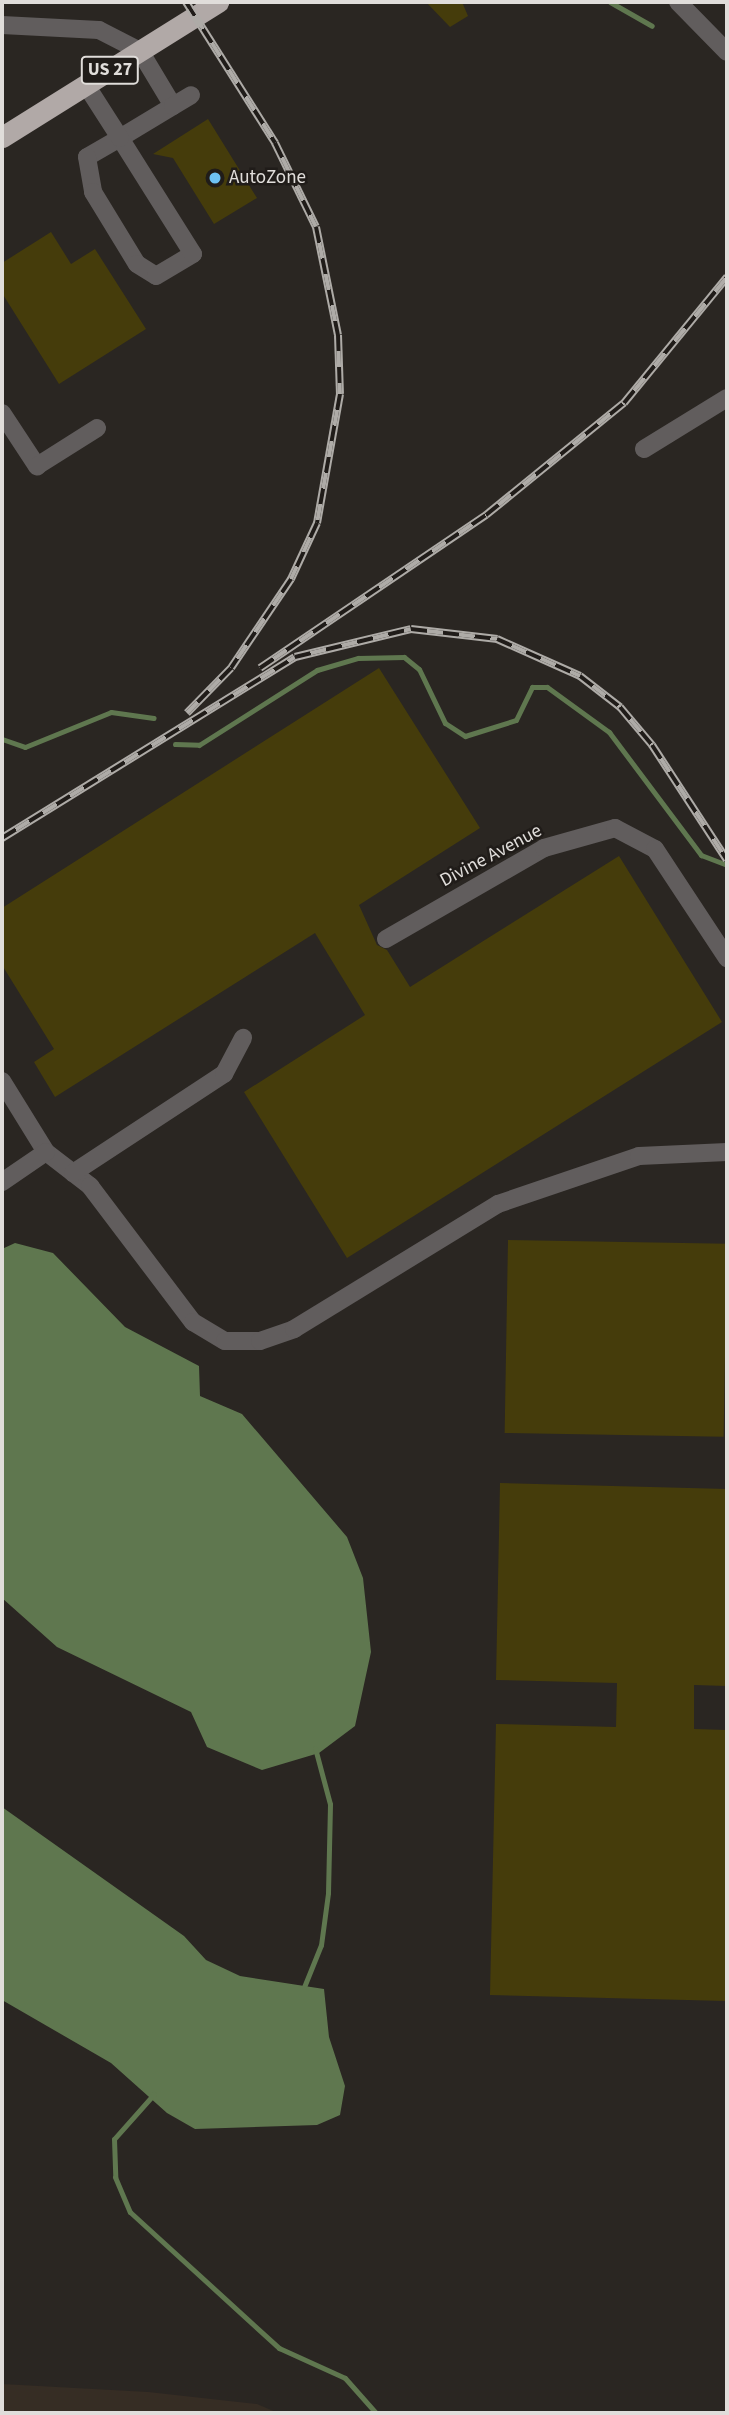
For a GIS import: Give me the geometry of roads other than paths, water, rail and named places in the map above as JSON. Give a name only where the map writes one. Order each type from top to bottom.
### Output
[{"type":"highway","name":"US 27","points":[[2,137],[218,2]]},
{"type":"street","points":[[678,2],[727,51]]},
{"type":"street","points":[[2,24],[99,30],[140,51],[173,106]]},
{"type":"street","points":[[86,85],[120,138],[192,254],[156,276],[137,264],[93,192],[88,157],[120,138],[173,106],[191,94]]},
{"type":"street","points":[[644,449],[727,398]]},
{"type":"street","points":[[2,412],[37,466],[97,428]]},
{"type":"street","name":"Divine Avenue","points":[[386,939],[544,848],[615,828],[654,849],[727,958]]},
{"type":"street","points":[[73,1172],[224,1074],[243,1038]]},
{"type":"street","points":[[2,1081],[46,1152],[73,1172],[193,1322],[225,1340],[260,1341],[294,1329],[498,1204],[639,1156],[727,1152]]},
{"type":"street","points":[[2,1182],[46,1152]]},
{"type":"waterway","points":[[610,2],[652,26]]},
{"type":"waterway","points":[[175,744],[199,745],[317,670],[358,658],[404,657],[419,669],[445,723],[465,736],[516,720],[532,687],[547,687],[609,732],[701,855],[727,865]]},
{"type":"waterway","points":[[2,739],[25,747],[111,712],[154,718]]},
{"type":"waterway","points":[[304,1987],[321,1945],[328,1893],[330,1804],[315,1748]]},
{"type":"waterway","points":[[154,2094],[114,2139],[115,2177],[130,2212],[279,2348],[345,2378],[376,2413]]},
{"type":"railway","points":[[186,2],[275,143],[316,227],[338,335],[340,394],[317,523],[291,579],[231,668],[187,713]]},
{"type":"railway","points":[[260,668],[486,515],[624,403],[727,277]]},
{"type":"railway","points":[[2,838],[295,657],[411,629],[497,639],[580,676],[620,707],[652,745],[727,860]]},
{"type":"place","name":"AutoZone","points":[[215,178]]}]
